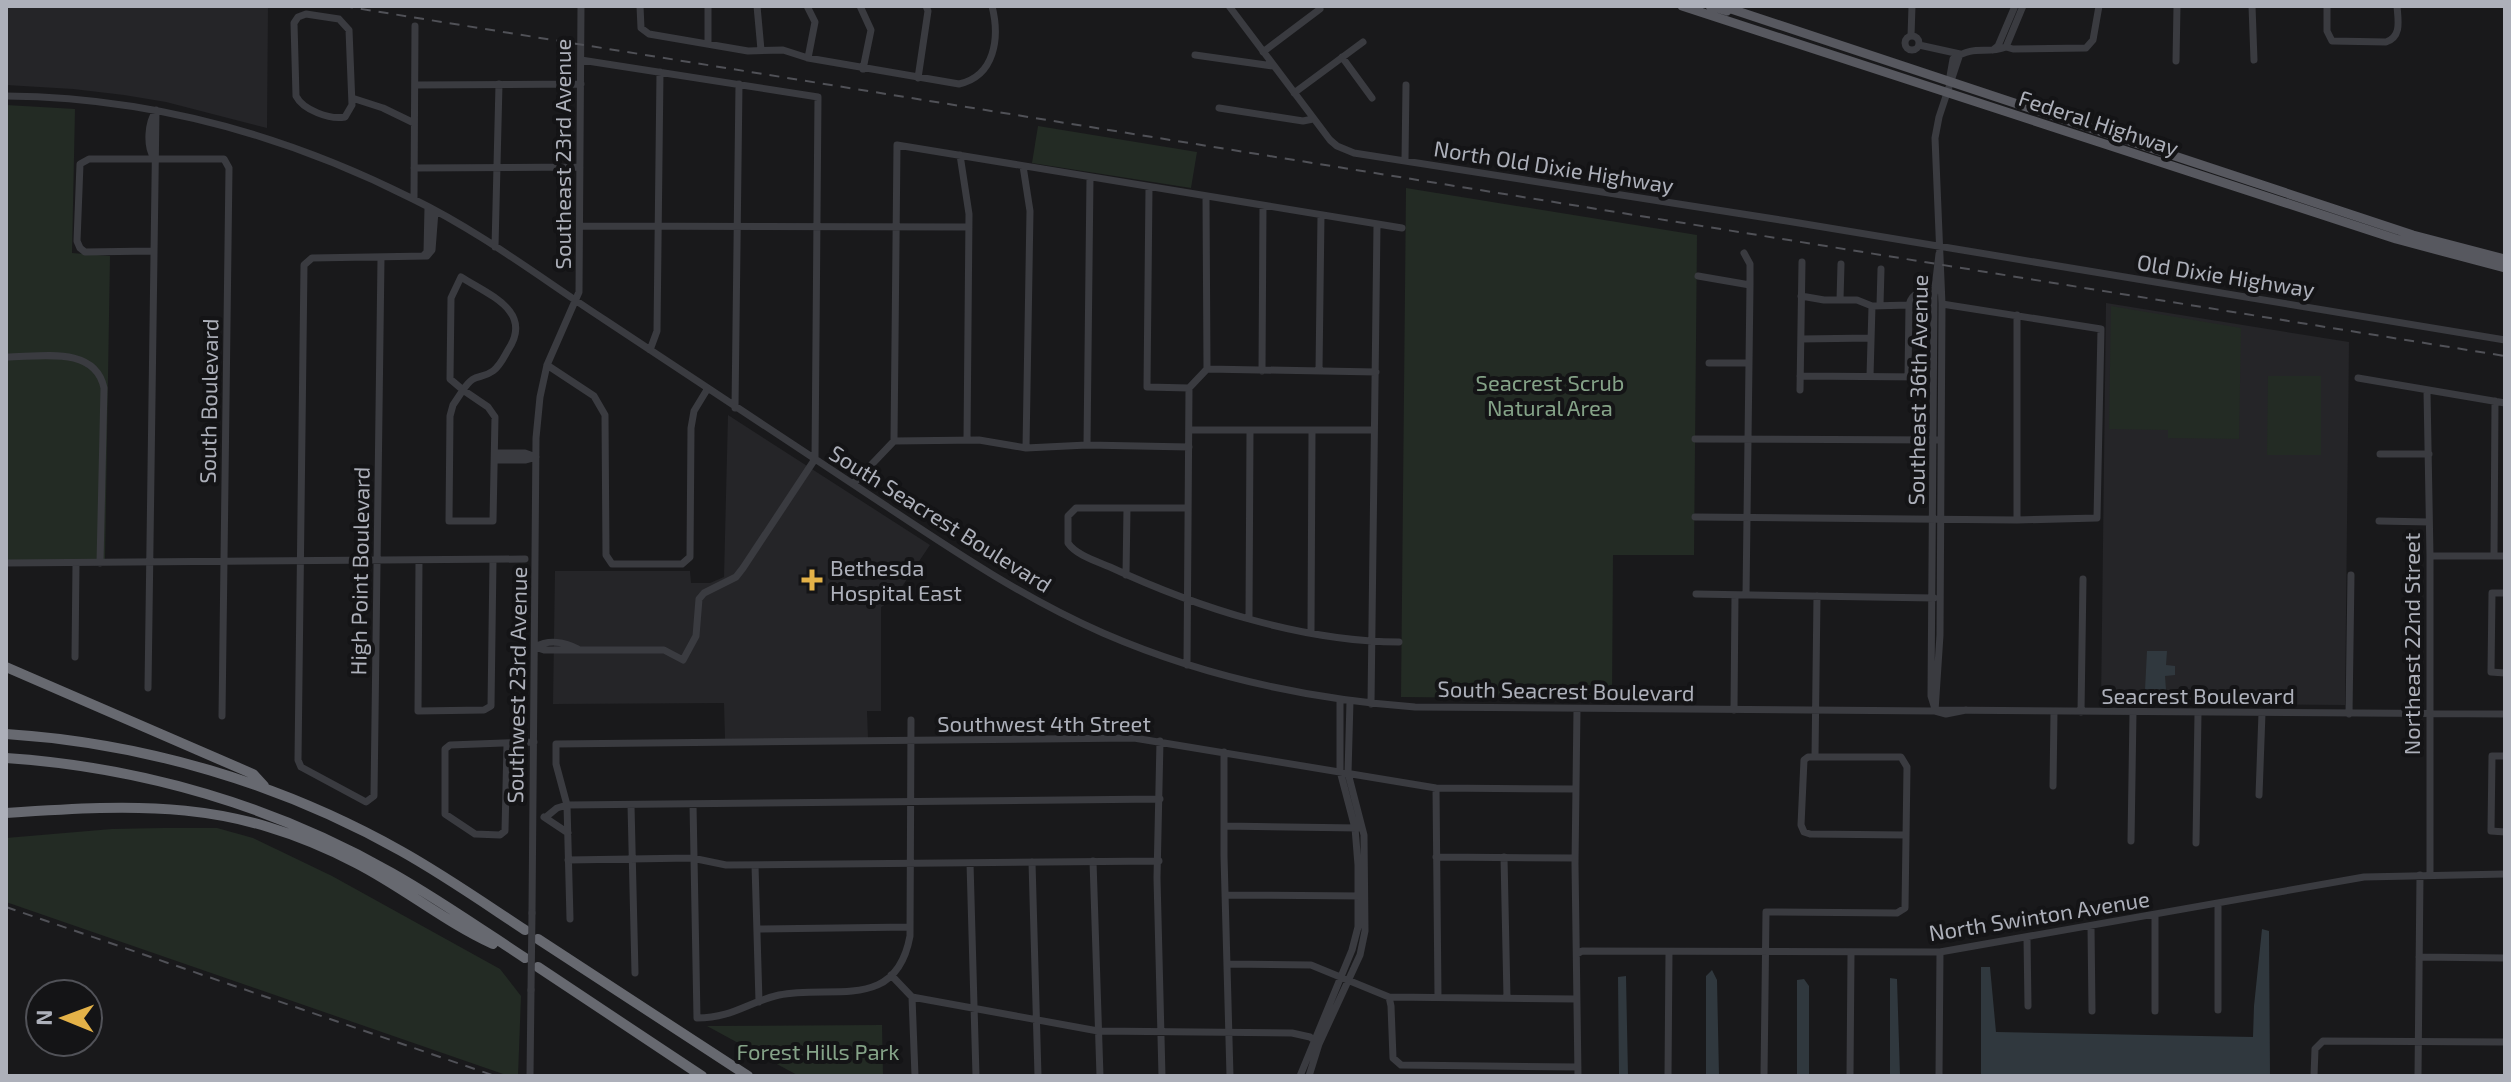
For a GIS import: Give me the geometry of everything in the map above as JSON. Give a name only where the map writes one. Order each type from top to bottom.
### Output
[{"type":"highway","points":[[6,665],[253,774],[265,788]]},
{"type":"highway","points":[[6,734],[139,752],[211,769],[265,788],[334,817],[401,851],[525,930]]},
{"type":"highway","points":[[6,758],[130,774],[185,787],[256,810],[326,839],[392,873],[524,958],[475,935],[356,863],[306,839],[266,826],[210,813],[161,807],[107,806],[6,813]]},
{"type":"highway","points":[[538,939],[748,1076]]},
{"type":"highway","points":[[538,967],[702,1076]]},
{"type":"main road","name":"Federal Highway","points":[[1682,6],[1794,43],[1948,87],[2355,225],[2395,234]]},
{"type":"main road","points":[[1710,6],[1735,10]]},
{"type":"main road","name":"Federal Highway","points":[[1722,6],[1814,36],[2096,140],[2135,143],[2395,234],[2505,268]]},
{"type":"main road","points":[[1732,22],[1747,23],[1779,34],[1792,29]]},
{"type":"main road","points":[[1794,43],[1801,37],[1814,36]]},
{"type":"main road","points":[[2395,234],[2413,235],[2505,259]]},
{"type":"street","name":"Southeast 23rd Avenue","points":[[576,301],[579,292],[581,6]]},
{"type":"street","points":[[640,6],[640,24],[646,33],[708,44],[783,50],[863,69],[959,84],[971,81],[989,63],[995,18],[992,6]]},
{"type":"street","points":[[708,6],[708,44]]},
{"type":"street","points":[[757,6],[761,50]]},
{"type":"street","points":[[807,6],[815,22],[808,58]]},
{"type":"street","points":[[860,6],[871,30],[863,69]]},
{"type":"street","points":[[918,78],[928,11],[926,6]]},
{"type":"street","points":[[1912,6],[1911,36],[1905,41],[1907,48],[1914,50],[1919,45],[1960,54],[1970,49],[2006,47],[2086,48],[2093,40],[2099,6]]},
{"type":"street","points":[[1992,50],[1998,46],[2015,6]]},
{"type":"street","points":[[2006,47],[2023,6]]},
{"type":"street","points":[[2176,61],[2177,6]]},
{"type":"street","points":[[2252,6],[2254,60]]},
{"type":"street","points":[[2327,6],[2327,31],[2332,41],[2386,42],[2398,34],[2397,6]]},
{"type":"street","name":"North Old Dixie Highway","points":[[1233,7],[1313,119],[1340,148],[1354,153],[1941,247]]},
{"type":"street","points":[[1263,52],[1320,9]]},
{"type":"street","points":[[301,15],[339,19],[348,27],[352,98],[350,112],[338,118],[303,105],[298,100],[294,23],[301,15]]},
{"type":"street","points":[[414,199],[415,26]]},
{"type":"street","points":[[1294,93],[1363,42]]},
{"type":"street","name":"Southeast 36th Avenue","points":[[1935,711],[1931,696],[1936,598],[1941,247],[1935,138],[1953,59],[1960,54]]},
{"type":"street","points":[[1195,55],[1273,66]]},
{"type":"street","points":[[1342,57],[1372,98]]},
{"type":"street","points":[[535,647],[544,642],[556,642],[578,649],[664,650],[683,660],[696,636],[699,599],[704,593],[736,577],[815,459],[818,97],[581,60]]},
{"type":"street","points":[[650,350],[657,331],[660,72]]},
{"type":"street","points":[[495,247],[499,84]]},
{"type":"street","points":[[415,85],[581,84]]},
{"type":"street","points":[[735,408],[739,84]]},
{"type":"street","points":[[1405,160],[1406,85]]},
{"type":"street","name":"South Seacrest Boulevard","points":[[6,96],[93,100],[156,110],[270,139],[314,154],[414,199],[495,247],[979,567],[1044,605],[1114,638],[1187,665],[1259,685],[1371,704],[1415,707],[1935,711]]},
{"type":"street","points":[[352,98],[414,123]]},
{"type":"street","points":[[1219,108],[1303,121],[1313,119]]},
{"type":"street","points":[[148,688],[154,158],[150,153],[151,119],[156,110]]},
{"type":"street","points":[[853,484],[894,441],[897,145],[1402,228]]},
{"type":"street","points":[[960,155],[969,227],[967,439]]},
{"type":"street","name":"South Boulevard","points":[[153,251],[85,252],[80,248],[77,241],[80,164],[89,159],[221,158],[229,165],[222,716]]},
{"type":"street","points":[[1023,166],[1030,211],[1026,448]]},
{"type":"street","points":[[414,168],[580,167]]},
{"type":"street","points":[[1087,445],[1090,177]]},
{"type":"street","points":[[1149,187],[1147,387],[1189,388]]},
{"type":"street","points":[[1187,665],[1189,388],[1207,369],[1206,197]]},
{"type":"street","points":[[1262,371],[1263,206]]},
{"type":"street","points":[[300,560],[304,265],[312,258],[423,257],[427,252],[432,209]]},
{"type":"street","points":[[1319,371],[1321,215]]},
{"type":"street","points":[[1371,704],[1377,224]]},
{"type":"street","points":[[580,226],[969,227]]},
{"type":"street","name":"Old Dixie Highway","points":[[1941,247],[2505,340]]},
{"type":"street","points":[[1744,253],[1750,264],[1746,595]]},
{"type":"street","name":"High Point Boulevard","points":[[300,560],[298,764],[362,801],[369,801],[374,796],[381,258]]},
{"type":"street","points":[[1800,390],[1802,262]]},
{"type":"street","points":[[1840,300],[1841,264]]},
{"type":"street","points":[[1870,376],[1871,338],[1881,269]]},
{"type":"street","points":[[1698,276],[1750,285]]},
{"type":"street","points":[[463,390],[450,416],[449,521],[493,521],[493,414],[463,390],[450,379],[451,298],[461,277],[508,308],[517,327],[514,340],[492,372],[472,378],[463,390]]},
{"type":"street","points":[[1695,517],[1936,520],[2097,518],[2101,329],[2017,315],[1919,291],[1909,305],[1908,377]]},
{"type":"street","points":[[1801,296],[1857,300],[1876,306],[1909,305]]},
{"type":"street","name":"Southwest 23rd Avenue","points":[[530,1074],[539,406],[547,365],[576,301]]},
{"type":"street","points":[[2017,315],[2017,520]]},
{"type":"street","points":[[1801,339],[1871,338]]},
{"type":"street","points":[[6,357],[73,357],[85,360],[101,375],[104,388],[100,563]]},
{"type":"street","points":[[1709,363],[1749,363]]},
{"type":"street","points":[[547,365],[586,390],[602,408],[607,430],[608,561],[612,564],[682,564],[690,557],[691,428],[694,411],[708,388]]},
{"type":"street","points":[[1207,369],[1376,372]]},
{"type":"street","points":[[1800,376],[1924,377]]},
{"type":"street","points":[[2358,378],[2505,403]]},
{"type":"street","name":"Northeast 22nd Street","points":[[2430,391],[2430,875]]},
{"type":"street","points":[[2494,556],[2495,401]]},
{"type":"street","points":[[1189,430],[1374,430]]},
{"type":"street","points":[[1249,618],[1250,430]]},
{"type":"street","points":[[1311,631],[1312,430]]},
{"type":"street","points":[[894,441],[967,439],[1026,448],[1087,445],[1189,447]]},
{"type":"street","points":[[1695,439],[1937,440]]},
{"type":"street","points":[[495,457],[525,453],[536,457]]},
{"type":"street","points":[[2380,454],[2429,454]]},
{"type":"street","points":[[1188,508],[1076,508],[1068,516],[1067,539],[1072,549],[1126,575],[1249,618],[1372,641],[1399,642]]},
{"type":"street","points":[[1126,575],[1127,508]]},
{"type":"street","points":[[2379,521],[2429,522]]},
{"type":"street","points":[[2430,556],[2505,556]]},
{"type":"street","points":[[6,563],[525,559]]},
{"type":"street","points":[[419,560],[418,711],[484,710],[491,706],[493,560]]},
{"type":"street","points":[[75,657],[76,563]]},
{"type":"street","points":[[2349,714],[2351,575]]},
{"type":"street","points":[[2081,712],[2083,579]]},
{"type":"street","points":[[2505,593],[2492,593],[2491,672],[2505,673]]},
{"type":"street","points":[[1696,594],[1936,598]]},
{"type":"street","points":[[1734,710],[1735,595]]},
{"type":"street","points":[[1815,757],[1817,596]]},
{"type":"street","points":[[1300,1076],[1345,979],[1362,896],[1359,828],[1344,772],[1340,699]]},
{"type":"street","points":[[1344,772],[1350,701]]},
{"type":"street","points":[[1389,997],[1393,1058],[1401,1065],[1578,1072],[1575,858],[1577,709]]},
{"type":"street","name":"Seacrest Boulevard","points":[[1935,711],[1946,714],[1966,710],[2505,714]]},
{"type":"street","points":[[2053,786],[2054,712]]},
{"type":"street","points":[[2131,841],[2133,712]]},
{"type":"street","points":[[2196,843],[2198,713]]},
{"type":"street","points":[[2259,795],[2262,713]]},
{"type":"street","points":[[693,804],[697,1018],[723,1016],[788,994],[856,992],[873,987],[891,975],[904,957],[910,927],[911,720]]},
{"type":"street","name":"Southwest 4th Street","points":[[567,805],[556,764],[556,744],[1134,738],[1436,788],[1576,789]]},
{"type":"street","points":[[1160,741],[1162,1076]]},
{"type":"street","points":[[507,744],[505,831],[500,835],[478,835],[445,814],[445,749],[450,745],[534,742]]},
{"type":"street","points":[[1224,752],[1230,1076]]},
{"type":"street","points":[[2505,756],[2492,756],[2491,816],[2491,831],[2505,832]]},
{"type":"street","points":[[1764,1076],[1766,912],[1902,912],[1905,908],[1907,767],[1905,761],[1901,757],[1808,757],[1803,764],[1801,825],[1804,832],[1906,835]]},
{"type":"street","points":[[1436,788],[1438,997]]},
{"type":"street","points":[[546,817],[567,805],[1160,799]]},
{"type":"street","points":[[567,805],[570,919]]},
{"type":"street","points":[[631,805],[635,973]]},
{"type":"street","points":[[533,816],[546,817],[568,833]]},
{"type":"street","points":[[1224,826],[1359,828]]},
{"type":"street","points":[[1436,857],[1575,858]]},
{"type":"street","points":[[1504,857],[1507,998]]},
{"type":"street","points":[[568,860],[692,858],[726,865],[1159,861]]},
{"type":"street","points":[[1093,861],[1100,1076]]},
{"type":"street","points":[[1032,862],[1038,1076]]},
{"type":"street","points":[[970,863],[976,1076]]},
{"type":"street","points":[[755,865],[759,1002]]},
{"type":"street","name":"North Swinton Avenue","points":[[1577,954],[1582,951],[1940,952],[2364,877],[2505,874]]},
{"type":"street","points":[[2418,1076],[2420,875]]},
{"type":"street","points":[[1225,895],[1362,896]]},
{"type":"street","points":[[2218,903],[2218,1010]]},
{"type":"street","points":[[2155,915],[2155,1011]]},
{"type":"street","points":[[2091,926],[2092,1011]]},
{"type":"street","points":[[757,929],[910,927]]},
{"type":"street","points":[[2027,938],[2028,1006]]},
{"type":"street","points":[[1668,1076],[1669,952]]},
{"type":"street","points":[[1939,1076],[1940,952]]},
{"type":"street","points":[[1850,1076],[1851,954]]},
{"type":"street","points":[[2419,957],[2505,958]]},
{"type":"street","points":[[1227,964],[1311,965],[1389,997],[1576,999]]},
{"type":"street","points":[[891,975],[912,997],[1098,1031],[1292,1033],[1316,1042]]},
{"type":"street","points":[[912,997],[915,1076]]},
{"type":"street","points":[[2314,1076],[2314,1053],[2320,1043],[2327,1040],[2505,1042]]},
{"type":"street","points":[[1309,1076],[1316,1042]]},
{"type":"shaded area","points":[[6,6],[268,6],[267,128],[166,102],[124,95],[6,85]]},
{"type":"shaded area","points":[[2106,303],[2349,342],[2345,705],[2101,703]]},
{"type":"shaded area","name":"Bethesda Hospital East","points":[[728,415],[930,545],[893,600],[881,607],[881,711],[867,711],[868,738],[725,739],[724,703],[553,704],[555,571],[690,571],[691,583],[710,583],[724,577]]},
{"type":"shaded area","points":[[2147,651],[2167,651],[2166,665],[2175,666],[2175,675],[2165,676],[2166,690],[2145,690]]},
{"type":"shaded area","points":[[2262,929],[2269,931],[2270,1076],[1981,1076],[1981,967],[1990,967],[1996,1032],[2253,1037]]},
{"type":"shaded area","points":[[1712,970],[1717,980],[1719,1076],[1706,1076],[1706,976]]},
{"type":"shaded area","points":[[1626,976],[1628,1076],[1619,1076],[1618,977]]},
{"type":"shaded area","points":[[1890,978],[1897,979],[1900,1076],[1890,1076]]},
{"type":"shaded area","points":[[1804,979],[1809,986],[1809,1076],[1797,1076],[1797,980]]},
{"type":"green space","points":[[6,105],[75,109],[72,253],[110,256],[105,560],[6,560]]},
{"type":"green space","points":[[1038,126],[1197,152],[1191,188],[1032,163]]},
{"type":"green space","name":"Seacrest Scrub Natural Area","points":[[1406,188],[1697,235],[1694,555],[1613,555],[1612,699],[1401,697]]},
{"type":"green space","points":[[2111,306],[2241,328],[2239,439],[2168,438],[2168,430],[2109,429]]},
{"type":"green space","points":[[2268,376],[2321,376],[2321,455],[2267,455]]},
{"type":"green space","points":[[217,828],[253,838],[332,876],[500,969],[521,996],[518,1076],[509,1076],[6,902],[6,838],[112,829]]},
{"type":"green space","name":"Forest Hills Park","points":[[882,1025],[883,1076],[799,1076],[707,1026]]},
{"type":"railway","points":[[343,6],[2505,356]]},
{"type":"railway","points":[[6,907],[495,1076]]},
{"type":"place","name":"Bethesda Hospital East","points":[[812,580]]}]
